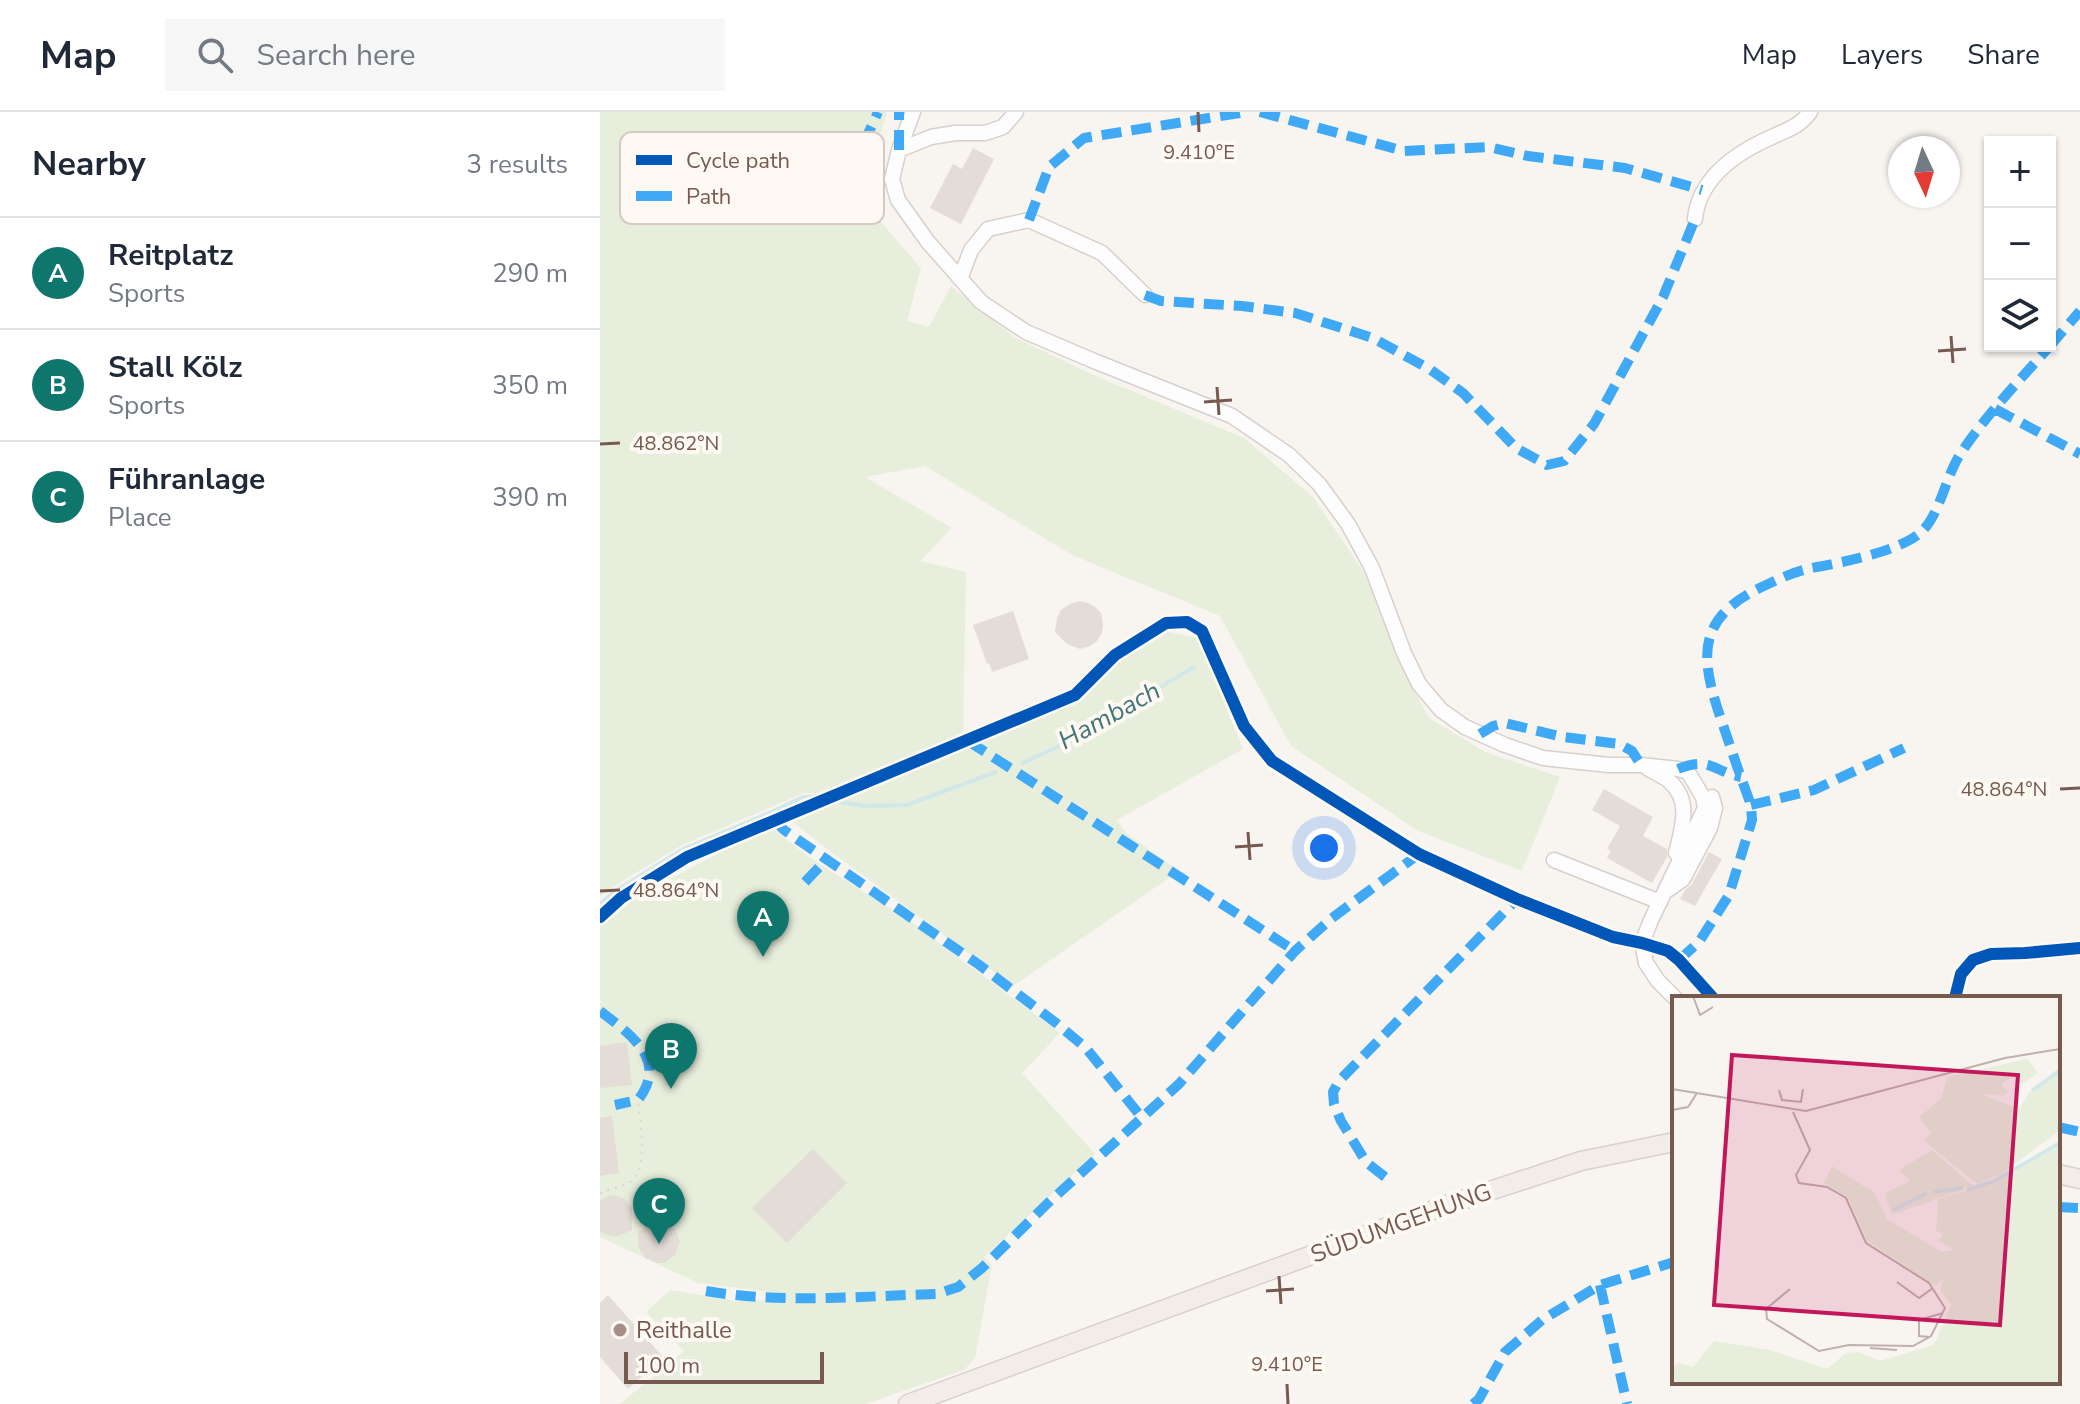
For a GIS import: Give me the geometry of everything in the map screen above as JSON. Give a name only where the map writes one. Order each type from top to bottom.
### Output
[{"type":"main road","name":"SÜDUMGEHUNG","points":[[908,1404],[1447,1205],[1581,1161],[1672,1142]]},
{"type":"main road","points":[[2060,1174],[2080,1179]]},
{"type":"street","points":[[913,112],[892,179],[898,200],[960,279],[981,302],[1026,332],[1232,416],[1289,455],[1319,484],[1348,524],[1372,568],[1419,684],[1441,710],[1465,727],[1543,758],[1609,768],[1644,771],[1678,769],[1688,772],[1703,797],[1705,808],[1642,943],[1646,963],[1673,996]]},
{"type":"street","points":[[899,150],[931,137],[985,133],[1003,127],[1016,112]]},
{"type":"street","points":[[1695,219],[1702,190],[1722,167],[1759,143],[1793,129],[1810,112]]},
{"type":"street","points":[[960,279],[971,250],[988,229],[1029,220],[1102,253],[1145,295]]},
{"type":"street","points":[[1644,771],[1669,781],[1683,799],[1683,824],[1663,897]]},
{"type":"street","points":[[1554,860],[1663,897]]},
{"type":"path","points":[[600,1194],[630,1183],[642,1164],[638,1100]]},
{"type":"green space","points":[[600,112],[887,112],[881,132],[620,132],[620,224],[883,224],[921,268],[907,321],[929,327],[951,286],[1014,337],[1091,374],[1244,438],[1314,498],[1369,580],[1397,658],[1429,718],[1485,752],[1560,777],[1522,871],[1418,831],[1291,746],[1220,616],[1072,555],[925,466],[865,477],[952,528],[920,561],[966,572],[963,736],[827,793],[804,793],[682,845],[600,897]]},
{"type":"green space","points":[[1167,632],[1198,638],[1243,749],[1117,820],[1126,833],[1179,871],[1013,986],[790,820],[1081,699],[1120,660]]},
{"type":"green space","points":[[770,827],[809,857],[911,922],[1060,1033],[1022,1073],[1095,1154],[984,1257],[992,1265],[975,1358],[964,1370],[865,1404],[620,1404],[684,1351],[646,1312],[670,1290],[736,1301],[778,1300],[778,1293],[698,1283],[600,1237],[600,1002],[606,1005],[600,1000],[600,927],[642,893]]},
{"type":"building","points":[[973,148],[994,159],[961,224],[930,208],[953,164],[962,169]]},
{"type":"building","points":[[1080,601],[1101,613],[1103,624],[1097,641],[1080,649],[1067,644],[1055,632],[1061,610]]},
{"type":"building","points":[[1013,611],[1029,659],[992,672],[973,625]]},
{"type":"building","points":[[1604,789],[1653,817],[1643,836],[1667,849],[1667,857],[1652,883],[1607,858],[1611,851],[1607,849],[1620,826],[1592,810]]},
{"type":"building","points":[[1709,852],[1722,859],[1695,906],[1680,899]]},
{"type":"building","points":[[627,1042],[632,1085],[600,1088],[600,1046]]},
{"type":"building","points":[[612,1116],[619,1173],[600,1176],[600,1118]]},
{"type":"building","points":[[813,1149],[847,1183],[787,1243],[752,1208]]},
{"type":"building","points":[[611,1195],[624,1198],[632,1209],[632,1230],[618,1236],[600,1232],[600,1200]]},
{"type":"building","points":[[657,1222],[675,1229],[680,1242],[675,1255],[664,1263],[645,1258],[638,1246],[638,1232]]},
{"type":"building","name":"Reithalle","points":[[608,1295],[663,1357],[628,1389],[600,1357],[600,1303]]},
{"type":"waterway","name":"Hambach","points":[[1023,763],[1070,741],[1194,667]]},
{"type":"waterway","name":"Hambach","points":[[841,802],[866,806],[907,805],[996,772]]},
{"type":"waterway","name":"Hambach","points":[[600,904],[683,849],[803,797],[818,796]]},
{"type":"marked path","points":[[869,132],[878,112]]},
{"type":"marked path","points":[[899,112],[899,150]]},
{"type":"marked path","points":[[1029,220],[1049,167],[1084,138],[1246,112]]},
{"type":"marked path","points":[[1260,112],[1404,151],[1489,147],[1528,156],[1625,168],[1702,190]]},
{"type":"marked path","points":[[1145,295],[1161,301],[1295,313],[1373,338],[1431,370],[1463,393],[1516,448],[1547,465],[1564,461],[1594,424],[1663,297],[1695,219]]},
{"type":"marked path","points":[[2056,339],[2080,311]]},
{"type":"marked path","points":[[1679,960],[1699,942],[1729,895],[1752,820],[1751,805],[1710,680],[1708,643],[1714,626],[1742,598],[1778,579],[1885,550],[1920,533],[1933,517],[1955,463],[1971,439],[2045,352]]},
{"type":"marked path","points":[[1995,409],[2080,454]]},
{"type":"marked path","points":[[1480,734],[1505,723],[1563,737],[1619,744],[1632,751],[1641,765]]},
{"type":"marked path","points":[[968,741],[1295,951]]},
{"type":"marked path","points":[[1751,805],[1814,790],[1904,748]]},
{"type":"marked path","points":[[1678,769],[1704,764],[1741,777]]},
{"type":"marked path","points":[[774,820],[1056,1023],[1086,1048],[1142,1118]]},
{"type":"marked path","points":[[706,1291],[763,1297],[822,1298],[937,1294],[958,1287],[1179,1084],[1295,951],[1332,918],[1419,854]]},
{"type":"marked path","points":[[805,882],[827,859]]},
{"type":"marked path","points":[[1385,1177],[1366,1162],[1341,1121],[1333,1092],[1339,1081],[1517,899]]},
{"type":"marked path","points":[[600,1011],[633,1039],[648,1060],[646,1086],[638,1100],[615,1105]]},
{"type":"marked path","points":[[2060,1127],[2080,1132]]},
{"type":"marked path","points":[[2060,1207],[2080,1208]]},
{"type":"marked path","points":[[1473,1404],[1479,1399],[1505,1352],[1542,1320],[1600,1285],[1672,1263]]},
{"type":"marked path","points":[[1600,1285],[1627,1404]]},
{"type":"cycle path","points":[[600,917],[621,898],[687,857],[1075,695],[1115,655],[1166,623],[1187,622],[1202,631],[1244,726],[1272,761],[1419,854],[1517,899],[1613,937],[1668,951],[1711,996]]},
{"type":"cycle path","points":[[1956,996],[1961,974],[1973,960],[1991,954],[2080,948]]},
{"type":"place","name":"Reitplatz","points":[[763,957]]},
{"type":"place","name":"Stall Kölz","points":[[671,1089]]},
{"type":"place","name":"Führanlage","points":[[659,1244]]},
{"type":"place","name":"Reithalle","points":[[620,1330]]}]
